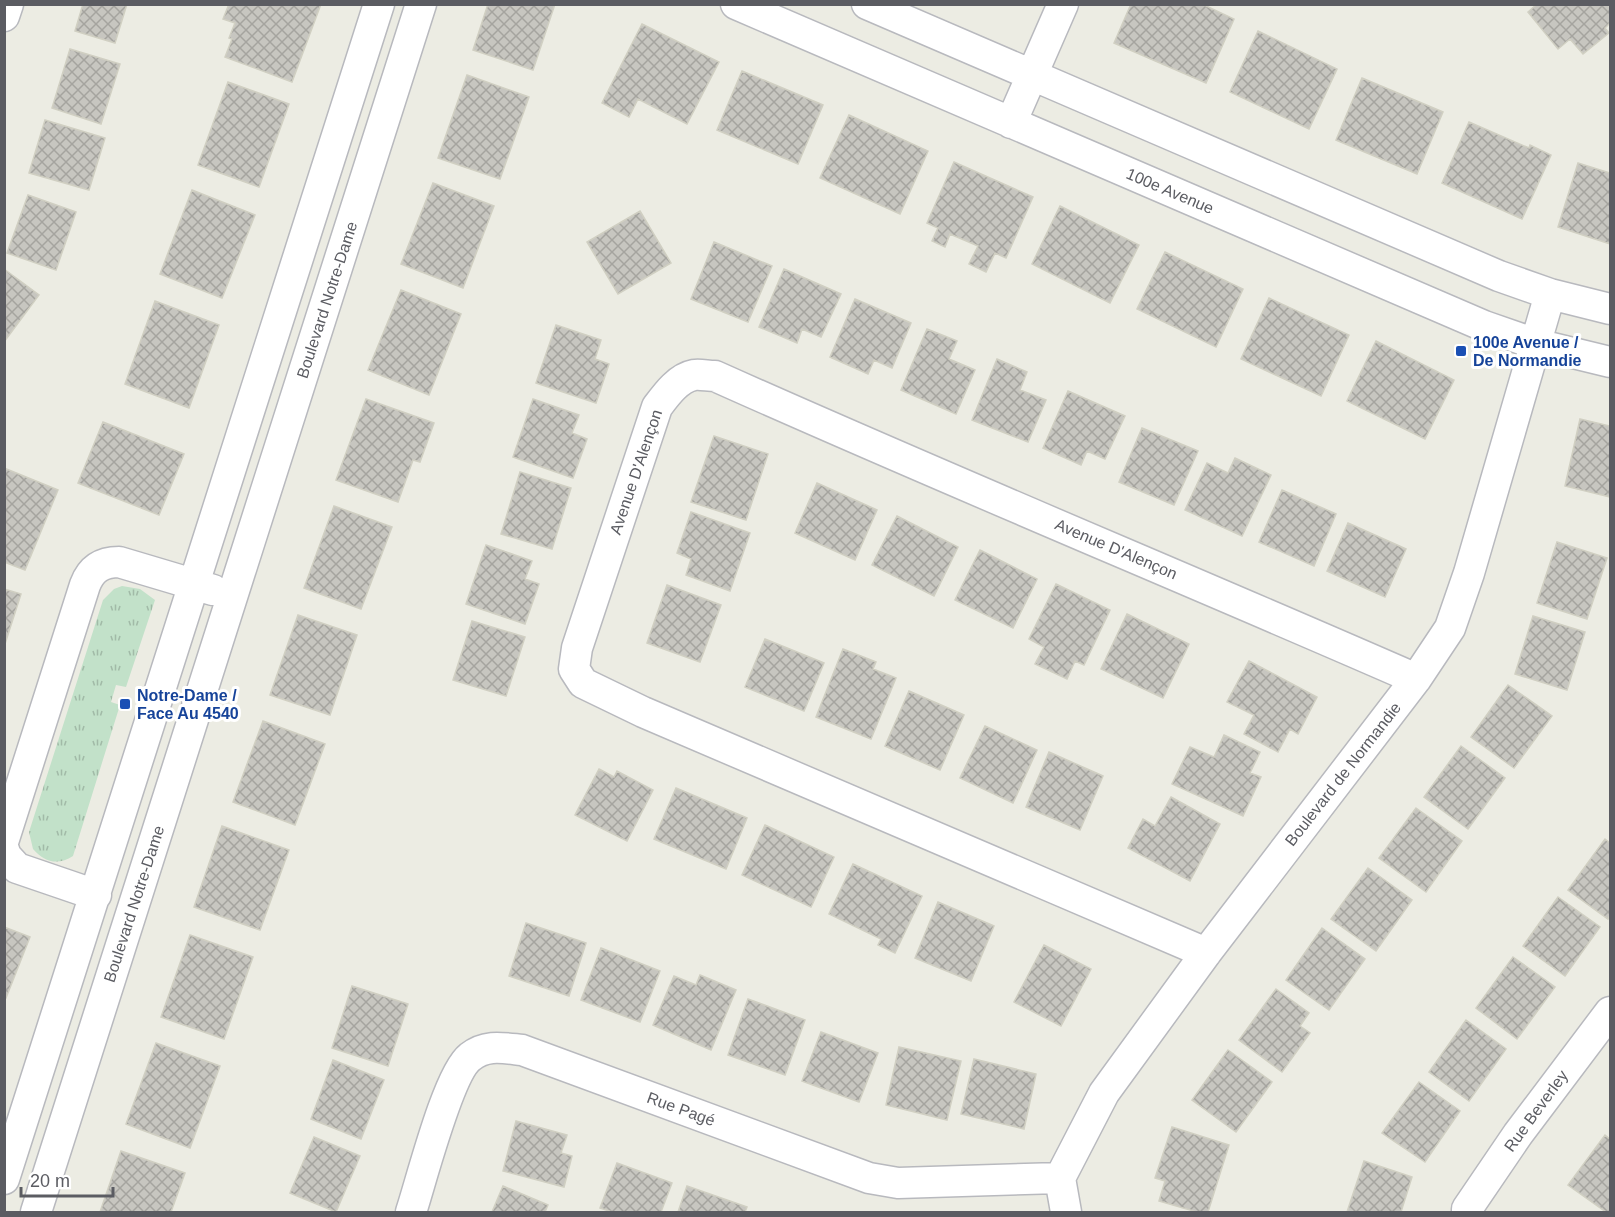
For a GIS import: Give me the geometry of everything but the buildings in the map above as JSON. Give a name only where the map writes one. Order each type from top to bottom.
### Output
[{"type":"street","points":[[4,16],[8,4]]},
{"type":"street","points":[[4,1179],[378,4]]},
{"type":"street","name":"Boulevard Notre-Dame","points":[[36,1212],[421,4]]},
{"type":"street","name":"100e Avenue","points":[[736,4],[1484,326],[1536,344],[1611,362]]},
{"type":"street","points":[[867,4],[1499,276],[1550,294],[1611,309]]},
{"type":"street","points":[[1011,123],[1063,4]]},
{"type":"street","name":"Boulevard de Normandie","points":[[1060,1178],[1104,1093],[1206,953],[1416,679],[1450,628],[1469,573],[1550,294]]},
{"type":"street","name":"Avenue D'Alençon","points":[[1206,953],[643,712],[583,683],[574,669],[577,648],[657,407],[666,394],[677,384],[693,375],[714,376],[1416,679]]},
{"type":"street","points":[[4,839],[85,585],[92,572],[104,564],[119,562],[233,596]]},
{"type":"street","points":[[4,850],[6,856],[17,868],[96,895]]},
{"type":"street","name":"Rue Beverley","points":[[1467,1212],[1518,1134],[1611,1012]]},
{"type":"street","name":"Rue Pagé","points":[[411,1212],[450,1088],[469,1058],[492,1046],[522,1050],[869,1178],[898,1183],[1060,1178]]},
{"type":"street","points":[[1060,1178],[1066,1212]]},
{"type":"green space","points":[[122,586],[140,589],[155,600],[126,687],[116,685],[111,702],[120,705],[73,856],[57,862],[47,860],[33,849],[29,832],[103,600],[114,589]]},
{"type":"place","name":"100e Avenue / De Normandie","points":[[1461,351]]},
{"type":"place","name":"Notre-Dame / Face Au 4540","points":[[125,704]]}]
